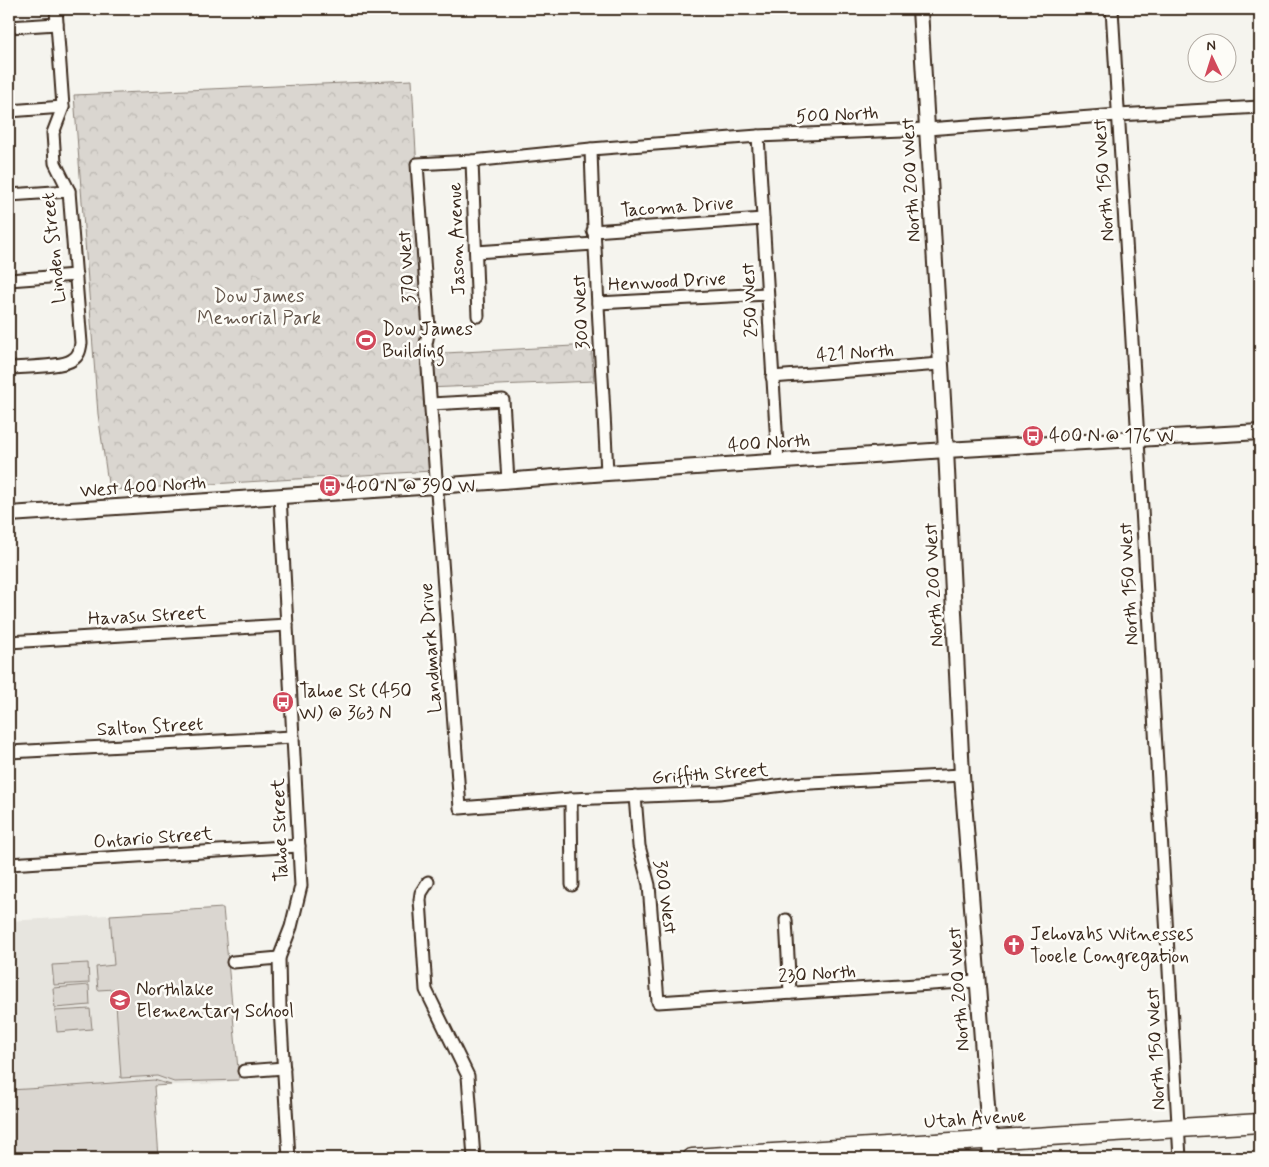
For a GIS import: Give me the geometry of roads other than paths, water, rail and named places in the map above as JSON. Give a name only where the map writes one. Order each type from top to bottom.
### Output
[{"type":"main road","name":"Utah Avenue","points":[[692,1158],[1260,1123]]},
{"type":"street","name":"Linden Street","points":[[9,368],[62,364],[72,361],[78,356],[81,343],[70,191],[56,163],[53,133],[63,107],[56,9]]},
{"type":"street","name":"North 200 West","points":[[920,9],[946,450],[962,775],[991,1158]]},
{"type":"street","name":"North 150 West","points":[[1112,9],[1180,1158]]},
{"type":"street","points":[[9,27],[57,24]]},
{"type":"street","points":[[9,111],[63,107]]},
{"type":"street","name":"500 North","points":[[417,164],[472,161],[591,149],[758,136],[927,129],[1260,107]]},
{"type":"street","name":"250 West","points":[[758,136],[778,462]]},
{"type":"street","name":"300 West","points":[[591,149],[594,244],[607,473]]},
{"type":"street","name":"Jason Avenue","points":[[472,161],[478,316]]},
{"type":"street","name":"370 West","points":[[417,164],[429,329],[426,344],[436,486]]},
{"type":"street","points":[[9,195],[70,191]]},
{"type":"street","name":"Tacoma Drive","points":[[594,231],[763,219]]},
{"type":"street","points":[[476,252],[594,244]]},
{"type":"street","points":[[9,280],[76,275]]},
{"type":"street","name":"Henwood Drive","points":[[598,303],[767,294]]},
{"type":"street","name":"421 North","points":[[772,377],[940,364]]},
{"type":"street","points":[[431,404],[503,400],[508,481]]},
{"type":"street","name":"400 North","points":[[280,496],[946,450],[1260,432]]},
{"type":"street","name":"Landmark Drive","points":[[436,486],[460,808]]},
{"type":"street","name":"West 400 North","points":[[9,514],[280,496]]},
{"type":"street","name":"Tahoe Street","points":[[280,496],[301,886],[279,958],[289,1158]]},
{"type":"street","name":"Havasu Street","points":[[9,642],[287,625]]},
{"type":"street","name":"Salton Street","points":[[9,752],[293,737]]},
{"type":"street","name":"Griffith Street","points":[[460,808],[571,799],[719,793],[792,784],[962,775]]},
{"type":"street","name":"300 West","points":[[635,796],[639,846],[650,885],[658,1002]]},
{"type":"street","points":[[571,799],[572,885]]},
{"type":"street","name":"Ontario Street","points":[[9,864],[299,846]]},
{"type":"street","points":[[428,882],[421,893],[420,900],[426,990],[468,1076],[474,1158]]},
{"type":"street","points":[[786,920],[790,993]]},
{"type":"street","points":[[233,962],[279,958]]},
{"type":"street","name":"230 North","points":[[658,1002],[977,982]]},
{"type":"street","points":[[244,1071],[284,1068]]},
{"type":"place","name":"Dow James Building","points":[[366,340]]},
{"type":"place","name":"400 N @ 176 W","points":[[1033,436]]},
{"type":"place","name":"400 N @ 390 W","points":[[330,486]]},
{"type":"place","name":"Tahoe St (450 W) @ 363 N","points":[[283,702]]},
{"type":"place","name":"Jehovahs Witnesses Tooele Congregation","points":[[1014,945]]},
{"type":"place","name":"Northlake Elementary School","points":[[120,1000]]},
{"type":"park label","name":"Dow James Memorial Park","points":[[259,307]]}]
